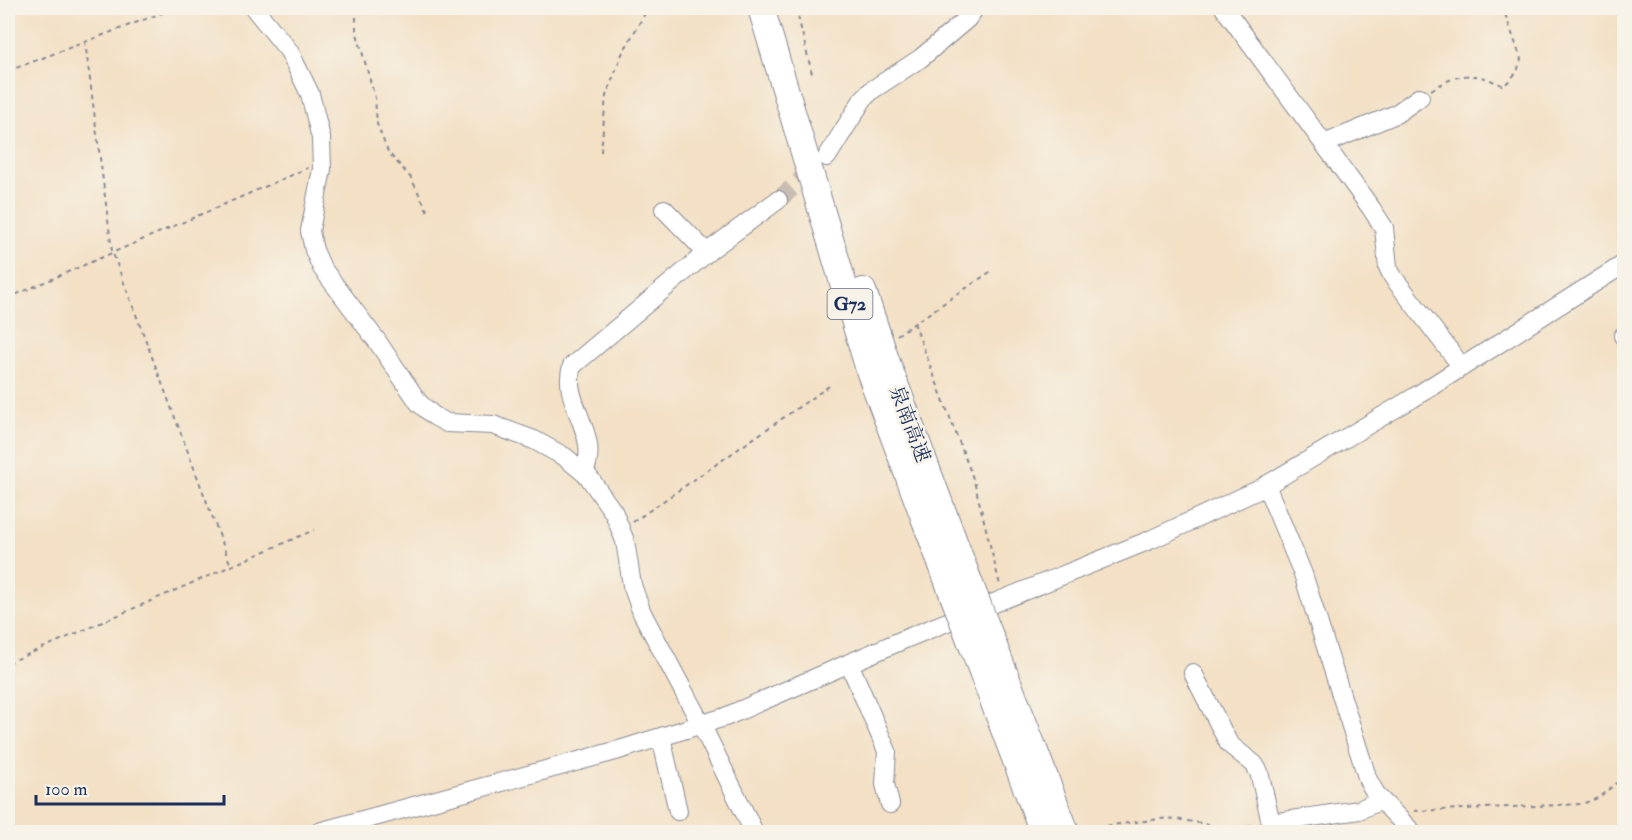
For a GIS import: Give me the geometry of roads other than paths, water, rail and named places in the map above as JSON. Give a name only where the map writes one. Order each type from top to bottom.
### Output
[{"type":"highway","name":"泉南高速","points":[[761,8],[870,373],[962,591],[1077,830]]},
{"type":"highway","name":"泉南高速","points":[[777,8],[813,141],[1043,832]]},
{"type":"street","points":[[254,8],[289,51],[310,94],[321,138],[322,162],[310,231],[314,250],[322,268],[377,341],[419,404],[434,416],[447,423],[493,425],[534,440],[565,456],[584,472],[614,513],[625,541],[632,585],[642,613],[701,724],[754,832]]},
{"type":"street","points":[[827,157],[863,99],[872,90],[921,58],[967,19],[975,8]]},
{"type":"street","points":[[1224,8],[1384,228],[1388,267],[1393,277],[1461,367]]},
{"type":"street","points":[[1324,144],[1396,114],[1420,97]]},
{"type":"street","points":[[584,472],[590,456],[587,437],[569,383],[568,377],[572,366],[707,253],[778,200]]},
{"type":"street","points":[[664,209],[707,253]]},
{"type":"street","points":[[319,832],[661,737],[725,717],[849,663],[1150,540],[1266,485],[1461,367],[1624,264]]},
{"type":"street","points":[[1266,485],[1303,574],[1368,780],[1386,806],[1412,832]]},
{"type":"street","points":[[849,663],[887,751],[888,767],[885,784],[890,804]]},
{"type":"street","points":[[1193,673],[1229,744],[1254,764],[1259,772],[1270,823],[1386,806]]},
{"type":"street","points":[[661,737],[678,811]]},
{"type":"tunnel","points":[[778,200],[817,166]]}]
